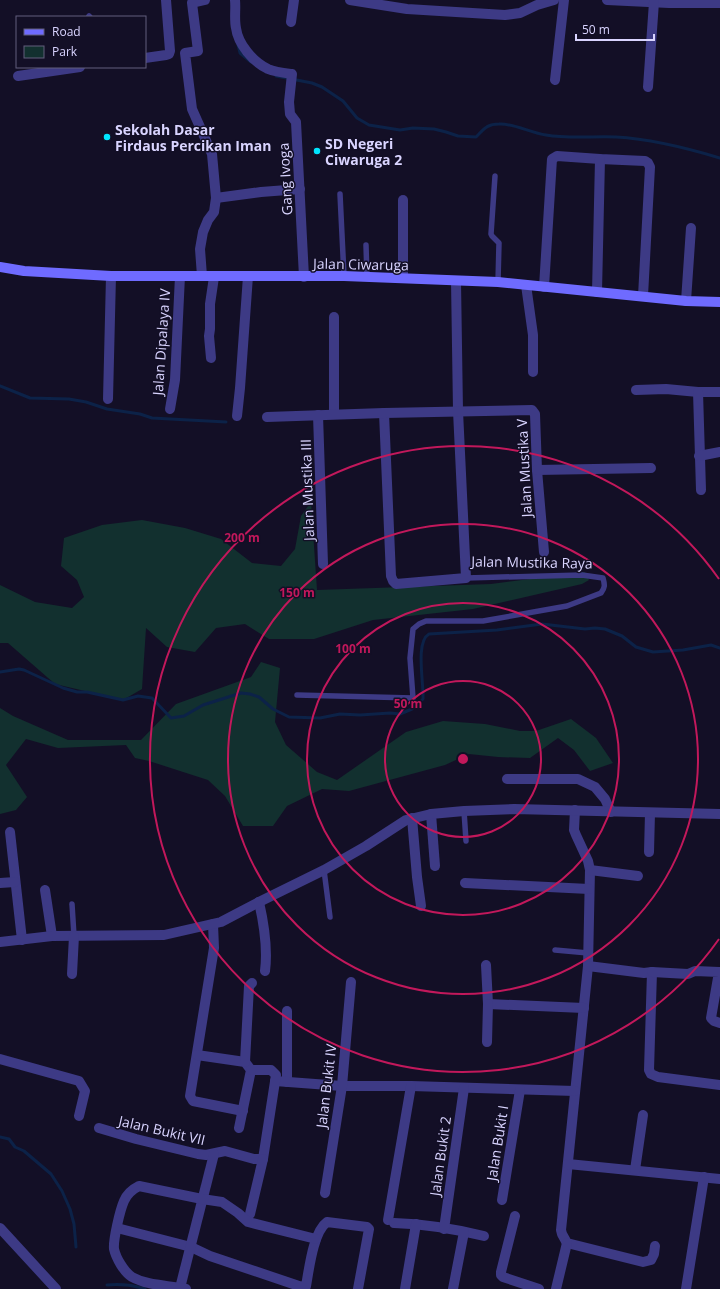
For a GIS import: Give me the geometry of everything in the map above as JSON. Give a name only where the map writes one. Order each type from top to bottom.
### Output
[{"type":"street","points":[[146,58],[169,54],[166,0]]},
{"type":"street","points":[[202,276],[200,249],[203,232],[208,220],[214,212],[216,198],[212,154],[192,110],[186,53],[198,51],[192,3],[205,0]]},
{"type":"street","name":"Gang Ivoga","points":[[235,0],[236,28],[241,42],[250,55],[259,64],[269,70],[292,74],[290,114],[296,122],[304,276]]},
{"type":"street","points":[[291,22],[294,0]]},
{"type":"street","points":[[350,0],[407,8],[505,15],[520,13],[554,0]]},
{"type":"street","points":[[555,80],[564,0]]},
{"type":"street","points":[[607,0],[720,3]]},
{"type":"street","points":[[648,87],[654,2]]},
{"type":"street","points":[[18,76],[73,68]]},
{"type":"street","points":[[544,287],[552,159],[557,156],[645,161],[650,165],[643,296]]},
{"type":"street","points":[[597,292],[600,159]]},
{"type":"street","points":[[216,198],[300,189]]},
{"type":"street","points":[[403,200],[403,278]]},
{"type":"street","points":[[686,300],[691,228]]},
{"type":"street","name":"Jalan Ciwaruga","points":[[0,268],[24,271],[111,276],[344,276],[498,282],[720,302]]},
{"type":"street","points":[[108,399],[111,276]]},
{"type":"street","name":"Jalan Dipalaya IV","points":[[170,409],[175,380],[180,276]]},
{"type":"street","points":[[237,416],[248,276]]},
{"type":"street","points":[[211,358],[209,336],[210,304],[214,277]]},
{"type":"street","name":"Jalan Mustika Raya","points":[[456,281],[458,411],[466,578]]},
{"type":"street","points":[[526,285],[533,335],[533,372]]},
{"type":"street","points":[[334,317],[334,414]]},
{"type":"street","points":[[636,390],[671,389],[698,392],[720,392]]},
{"type":"street","points":[[698,392],[701,490]]},
{"type":"street","points":[[267,417],[318,414],[458,411]]},
{"type":"street","name":"Jalan Mustika V","points":[[458,411],[534,411],[544,552]]},
{"type":"street","points":[[384,413],[391,568],[393,581],[396,584],[466,578]]},
{"type":"street","name":"Jalan Mustika III","points":[[318,414],[323,564]]},
{"type":"street","points":[[699,456],[720,452]]},
{"type":"street","points":[[537,470],[651,468]]},
{"type":"street","points":[[507,779],[578,779],[595,787],[605,799],[611,812]]},
{"type":"street","points":[[0,942],[52,936],[164,935],[221,922],[324,870],[366,846],[406,820],[431,814],[514,809],[720,814]]},
{"type":"street","points":[[575,810],[574,830],[588,861],[590,870],[588,966],[561,1230],[568,1243],[643,1262],[651,1260],[654,1254],[655,1246]]},
{"type":"street","points":[[648,852],[650,813]]},
{"type":"street","points":[[431,814],[435,866]]},
{"type":"street","points":[[412,818],[421,906]]},
{"type":"street","points":[[10,832],[22,940]]},
{"type":"street","points":[[590,870],[638,876]]},
{"type":"street","points":[[0,883],[15,882]]},
{"type":"street","points":[[465,883],[589,889]]},
{"type":"street","points":[[45,890],[52,936]]},
{"type":"street","points":[[259,902],[266,949],[265,971]]},
{"type":"street","points":[[213,924],[214,948],[190,1096],[193,1101],[243,1111]]},
{"type":"street","points":[[72,974],[74,936]]},
{"type":"street","points":[[486,965],[488,1004],[486,1042]]},
{"type":"street","points":[[588,966],[644,973],[688,974],[696,971],[720,972],[711,1018],[720,1023]]},
{"type":"street","points":[[652,972],[649,1070],[652,1074],[658,1077],[720,1085]]},
{"type":"street","name":"Jalan Bukit IV","points":[[325,1193],[342,1086],[351,982]]},
{"type":"street","points":[[240,1128],[248,1066],[249,986],[252,983]]},
{"type":"street","points":[[488,1004],[584,1008]]},
{"type":"street","points":[[287,1011],[287,1082]]},
{"type":"street","points":[[197,1055],[271,1070],[276,1075],[263,1158],[250,1214]]},
{"type":"street","points":[[0,1059],[79,1081],[85,1091],[79,1116]]},
{"type":"street","points":[[275,1081],[342,1086],[411,1086],[575,1091]]},
{"type":"street","points":[[411,1086],[391,1222],[416,1224],[484,1236]]},
{"type":"street","name":"Jalan Bukit 2","points":[[444,1229],[464,1088]]},
{"type":"street","name":"Jalan Bukit I","points":[[502,1200],[520,1090]]},
{"type":"street","points":[[635,1170],[642,1115]]},
{"type":"street","name":"Jalan Bukit VII","points":[[99,1128],[136,1139],[198,1154],[206,1155],[225,1151],[254,1159],[263,1158]]},
{"type":"street","points":[[214,1154],[202,1199],[183,1288],[146,1282],[132,1277],[125,1271],[115,1254],[114,1247],[124,1201],[132,1190],[139,1186],[202,1199],[222,1202],[248,1222],[316,1239]]},
{"type":"street","points":[[568,1164],[720,1179]]},
{"type":"street","points":[[686,1289],[704,1177]]},
{"type":"street","points":[[515,1216],[501,1275],[503,1278],[528,1287],[539,1289]]},
{"type":"street","points":[[117,1228],[191,1247],[210,1256],[302,1287],[306,1286],[316,1239],[320,1228],[327,1222],[367,1227],[369,1228],[358,1289]]},
{"type":"street","points":[[405,1289],[416,1224]]},
{"type":"street","points":[[0,1228],[55,1288]]},
{"type":"street","points":[[453,1289],[464,1232]]},
{"type":"street","points":[[556,1289],[568,1243]]},
{"type":"lane","points":[[495,176],[491,234],[499,242],[498,282]]},
{"type":"lane","points":[[340,194],[344,276]]},
{"type":"lane","points":[[366,245],[367,277]]},
{"type":"lane","name":"Jalan Mustika Raya","points":[[297,696],[413,698],[410,658],[413,629],[419,624],[426,621],[483,621],[567,606],[587,600],[601,593],[605,585],[603,578],[582,575],[466,578]]},
{"type":"lane","points":[[464,811],[466,841]]},
{"type":"lane","points":[[324,870],[330,918]]},
{"type":"lane","points":[[72,904],[74,936]]},
{"type":"lane","points":[[555,950],[588,953]]},
{"type":"green space","points":[[311,502],[317,590],[491,584],[585,572],[589,580],[582,584],[473,609],[373,620],[314,639],[269,639],[245,624],[216,628],[195,652],[167,647],[146,628],[142,689],[123,700],[55,684],[8,643],[0,643],[0,585],[35,602],[72,608],[84,597],[77,580],[61,566],[64,538],[102,525],[142,520],[185,528],[221,539],[252,563],[281,566],[295,549],[301,516]]},
{"type":"green space","points":[[261,662],[280,668],[275,722],[286,745],[317,772],[337,780],[406,732],[443,721],[485,724],[520,731],[536,731],[571,719],[596,738],[613,763],[590,771],[574,750],[558,738],[530,758],[469,754],[445,765],[349,791],[322,789],[287,806],[273,826],[243,826],[225,796],[208,780],[135,758],[126,745],[58,748],[26,739],[6,765],[27,797],[16,810],[0,814],[0,708],[13,716],[68,740],[141,740],[176,704],[251,677]]},
{"type":"waterway","points":[[238,45],[240,53],[251,62]]},
{"type":"waterway","points":[[276,76],[312,83],[322,87],[343,101],[357,118],[369,125],[400,130],[413,128],[434,129],[458,136],[476,137],[489,126],[504,124],[540,134],[555,136],[616,137],[656,142],[682,147],[720,158]]},
{"type":"waterway","points":[[0,386],[30,398],[69,399],[86,402],[107,409],[140,414],[152,418],[226,422]]},
{"type":"waterway","points":[[0,672],[19,669],[24,670],[63,688],[123,700],[138,696],[152,698],[171,718],[184,716],[203,705],[241,693],[259,697],[273,709],[289,717],[320,718],[340,714],[400,714],[412,709],[423,699],[421,654],[422,645],[425,638],[429,634],[497,630],[542,624],[585,629],[605,629],[622,636],[636,647],[653,652],[683,650],[711,645],[720,648]]},
{"type":"waterway","points":[[0,1137],[9,1139],[15,1147],[24,1151],[51,1174],[62,1191],[70,1209],[74,1224],[76,1247]]},
{"type":"waterway","points":[[107,1285],[126,1285],[145,1289]]},
{"type":"place","name":"Sekolah Dasar Firdaus Percikan Iman","points":[[107,137]]},
{"type":"place","name":"SD Negeri Ciwaruga 2","points":[[317,151]]}]
